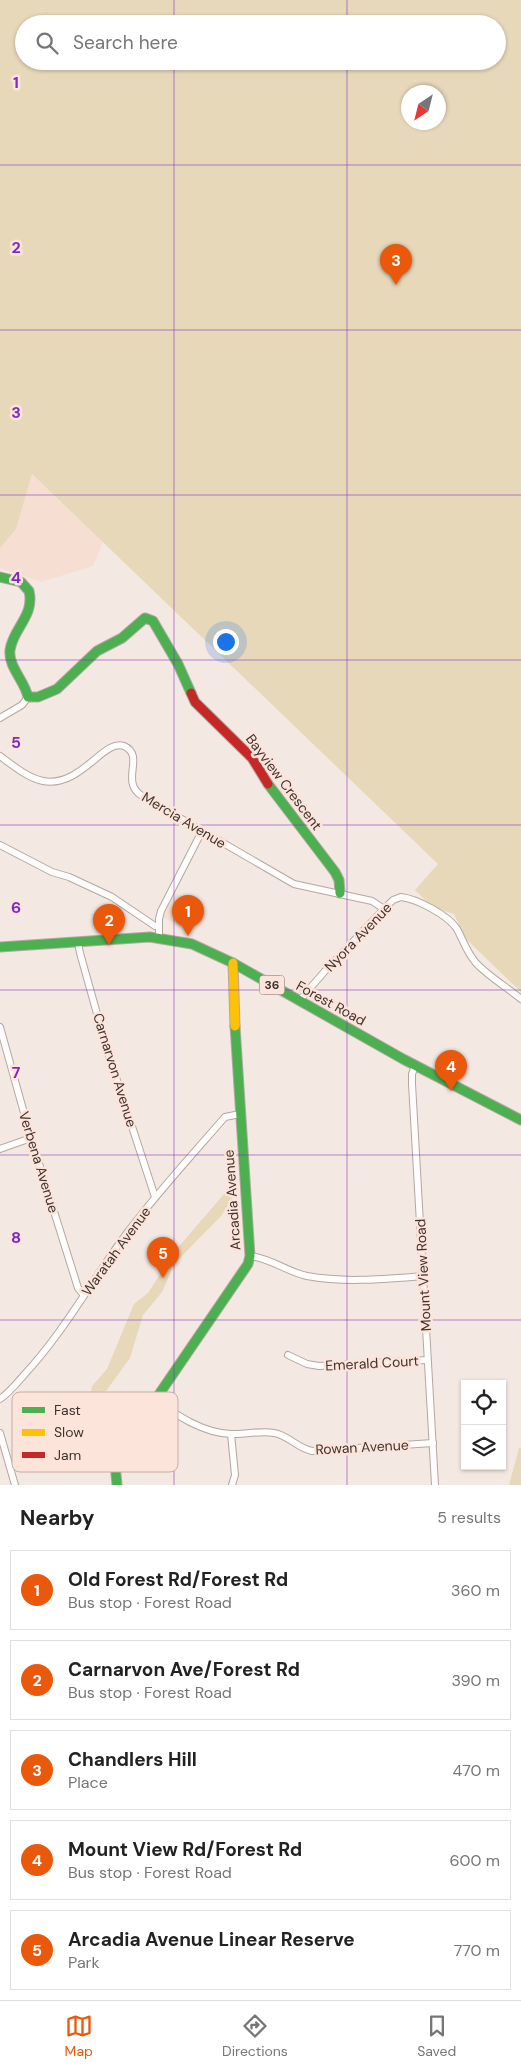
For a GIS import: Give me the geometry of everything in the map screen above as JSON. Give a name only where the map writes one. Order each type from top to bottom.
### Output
[{"type":"street","points":[[0,577],[25,584],[31,598],[28,610],[9,652],[28,697]]},
{"type":"street","name":"Bayview Crescent","points":[[0,718],[22,705],[28,697],[40,698],[63,685],[74,672],[99,650],[121,639],[140,621],[146,618],[153,621],[178,664],[196,702],[252,758],[274,793],[335,872],[339,880],[340,893]]},
{"type":"street","name":"Mercia Avenue","points":[[0,756],[32,777],[42,781],[54,782],[77,774],[108,748],[115,745],[123,746],[131,751],[134,758],[132,784],[134,791],[294,884],[372,901],[384,909]]},
{"type":"street","points":[[155,937],[155,926],[202,831]]},
{"type":"street","points":[[0,845],[52,872],[69,877],[112,897],[155,926]]},
{"type":"street","name":"Nyora Avenue","points":[[299,1001],[325,970],[384,909],[399,897],[405,898],[446,918],[456,928],[476,963],[521,999]]},
{"type":"street","points":[[155,937],[159,918]]},
{"type":"street","name":"Forest Road","points":[[0,948],[155,937],[192,944],[233,964],[415,1066],[521,1120]]},
{"type":"street","name":"Carnarvon Avenue","points":[[78,942],[108,1053],[155,1197]]},
{"type":"street","name":"Arcadia Avenue","points":[[160,1392],[248,1264],[250,1256],[240,1114],[233,964]]},
{"type":"street","name":"Verbena Avenue","points":[[0,1028],[31,1138],[78,1288],[83,1294]]},
{"type":"street","name":"Mount View Road","points":[[415,1066],[412,1084],[435,1485]]},
{"type":"street","name":"Waratah Avenue","points":[[0,1399],[47,1349],[66,1324],[83,1294],[155,1197],[225,1117],[240,1114]]},
{"type":"street","points":[[0,1149],[31,1138]]},
{"type":"street","points":[[250,1256],[261,1257],[285,1269],[314,1277],[345,1280],[423,1276]]},
{"type":"street","name":"Emerald Court","points":[[288,1355],[307,1364],[319,1366],[428,1360]]},
{"type":"street","name":"Rowan Avenue","points":[[178,1415],[190,1423],[232,1434],[274,1433],[304,1449],[312,1451],[433,1443]]},
{"type":"street","points":[[0,1433],[15,1485]]},
{"type":"street","points":[[232,1434],[235,1475],[232,1485]]},
{"type":"street","name":"Arcadia Avenue","points":[[116,1472],[117,1485]]},
{"type":"shaded area","points":[[0,0],[521,0],[521,992],[465,938],[454,914],[432,907],[415,890],[438,864],[32,474],[16,529],[0,548]]},
{"type":"shaded area","points":[[32,474],[103,542],[93,566],[41,582],[0,568],[0,548],[16,529]]},
{"type":"shaded area","points":[[175,893],[191,902],[180,927],[163,917]]},
{"type":"shaded area","points":[[237,1179],[238,1190],[221,1216],[175,1263],[162,1292],[143,1315],[130,1358],[106,1391],[91,1392],[92,1386],[107,1369],[134,1304],[148,1293],[175,1251]]},
{"type":"shaded area","points":[[519,1448],[521,1448],[521,1485],[509,1485]]},
{"type":"traffic: fast","points":[[0,577],[21,582],[29,591],[29,608],[15,635],[10,650],[14,668],[24,685],[28,697],[38,697],[57,689],[97,651],[122,638],[145,618],[153,621],[178,664],[191,693]]},
{"type":"traffic: fast","points":[[268,784],[335,872],[339,880],[340,893]]},
{"type":"traffic: fast","points":[[0,947],[150,937],[192,944],[233,963],[403,1059],[521,1120]]},
{"type":"traffic: fast","points":[[161,1392],[248,1264],[250,1256],[235,1026]]},
{"type":"traffic: fast","points":[[116,1472],[117,1485]]},
{"type":"traffic: slow","points":[[233,963],[235,1026]]},
{"type":"traffic: jam","points":[[191,693],[195,702],[252,758],[268,784]]},
{"type":"place","name":"Chandlers Hill","points":[[396,285]]},
{"type":"place","name":"Old Forest Rd/Forest Rd","points":[[188,936]]},
{"type":"place","name":"Carnarvon Ave/Forest Rd","points":[[109,945]]},
{"type":"place","name":"Mount View Rd/Forest Rd","points":[[451,1091]]},
{"type":"place","name":"Arcadia Avenue Linear Reserve","points":[[163,1278]]}]
